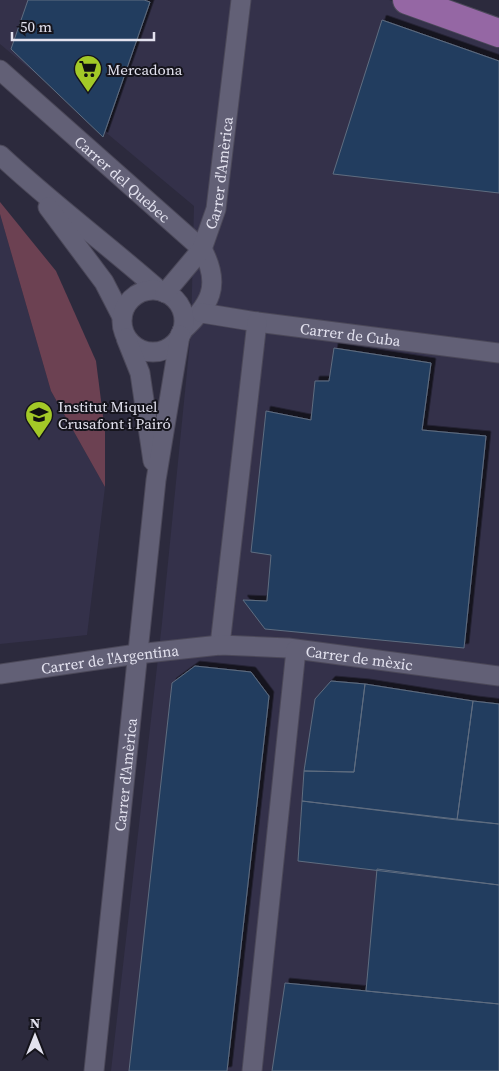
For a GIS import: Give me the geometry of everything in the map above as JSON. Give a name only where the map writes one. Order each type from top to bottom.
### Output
[{"type":"main road","points":[[407,0],[499,32]]},
{"type":"street","name":"Carrer d'Amèrica","points":[[94,1071],[156,480],[181,333],[202,313],[213,285],[211,269],[202,249],[216,209],[240,0]]},
{"type":"street","name":"Carrer del Quebec","points":[[0,70],[202,249]]},
{"type":"street","points":[[0,155],[33,186],[175,300],[180,307],[184,319],[181,333],[174,344],[159,352],[146,351],[135,346],[126,338],[122,317],[104,282],[33,186]]},
{"type":"street","points":[[122,317],[126,306],[132,298],[141,293],[163,292],[202,249]]},
{"type":"street","name":"Carrer de Cuba","points":[[202,313],[257,322],[499,353]]},
{"type":"street","points":[[220,645],[257,322]]},
{"type":"street","name":"Carrer d'Amèrica","points":[[126,338],[140,373],[156,480]]},
{"type":"street","name":"Carrer de mèxic","points":[[220,645],[296,650],[499,676]]},
{"type":"street","name":"Carrer de l'Argentina","points":[[0,674],[137,654],[220,645]]},
{"type":"street","points":[[252,1071],[296,650]]},
{"type":"shaded area","points":[[0,0],[389,0],[499,37],[499,1071],[111,1071],[162,623],[191,331],[194,206],[0,44]]},
{"type":"shaded area","points":[[0,202],[56,271],[96,361],[105,432],[105,487],[51,391],[0,214]]},
{"type":"shaded area","name":"Institut Miquel Crusafont i Pairó","points":[[0,214],[51,391],[105,487],[87,635],[0,644]]},
{"type":"building","name":"Mercadona","points":[[28,0],[144,0],[150,2],[103,137],[11,49]]},
{"type":"building","points":[[382,20],[499,61],[499,193],[333,174]]},
{"type":"building","points":[[334,348],[431,363],[422,430],[486,436],[464,648],[265,629],[243,600],[267,601],[271,555],[251,552],[266,411],[311,420],[315,381],[329,381]]},
{"type":"building","points":[[195,666],[251,672],[269,696],[227,1071],[129,1071],[172,683]]},
{"type":"building","points":[[331,681],[365,684],[354,772],[304,771],[315,699]]},
{"type":"building","points":[[365,684],[473,701],[457,820],[302,801],[304,771],[354,772]]},
{"type":"building","points":[[473,701],[499,704],[499,824],[457,820]]},
{"type":"building","points":[[302,801],[499,824],[499,885],[298,861]]},
{"type":"building","points":[[377,869],[499,885],[499,1004],[366,991]]},
{"type":"building","points":[[285,983],[499,1004],[499,1071],[272,1071]]},
{"type":"place","name":"Mercadona","points":[[88,93]]},
{"type":"place","name":"Institut Miquel Crusafont i Pairó","points":[[39,439]]}]
